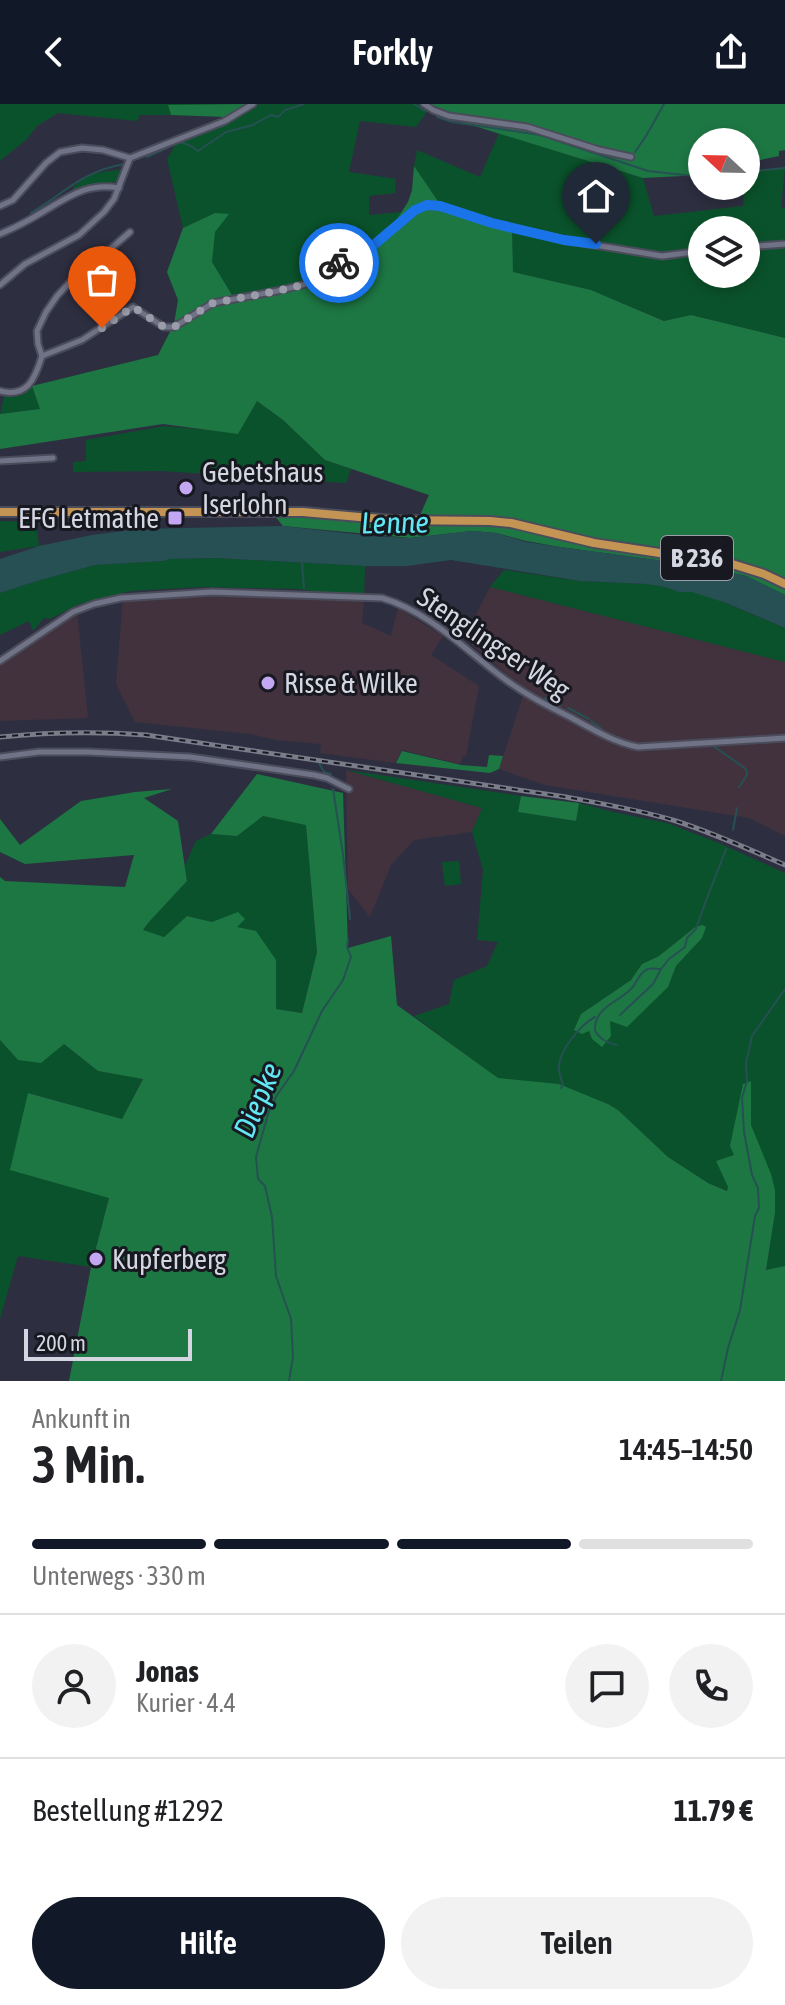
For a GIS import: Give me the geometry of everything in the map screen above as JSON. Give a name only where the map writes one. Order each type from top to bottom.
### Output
[{"type":"main road","name":"B 236","points":[[0,512],[303,512],[393,520],[467,519],[511,523],[594,543],[732,564],[785,584]]},
{"type":"street","points":[[0,206],[13,200],[60,152],[82,148],[130,158],[225,121],[253,104]]},
{"type":"street","points":[[424,104],[443,114],[527,127],[631,157]]},
{"type":"street","points":[[0,285],[25,264],[85,229],[104,212],[114,199],[130,158]]},
{"type":"street","points":[[0,234],[76,191],[105,186],[119,188]]},
{"type":"street","points":[[133,307],[164,327],[174,327],[213,303],[306,284],[333,266],[369,249],[415,210],[427,205],[564,240],[662,256],[688,253]]},
{"type":"street","points":[[0,391],[18,393],[31,381],[42,356],[37,331],[46,312],[72,280],[130,232]]},
{"type":"street","points":[[760,246],[785,244]]},
{"type":"street","points":[[42,356],[82,340],[133,307],[137,300]]},
{"type":"street","points":[[0,461],[53,458]]},
{"type":"street","name":"Stenglingser Weg","points":[[0,661],[73,612],[121,598],[212,592],[382,598],[407,607],[454,637],[534,699],[626,745],[638,747],[785,738]]},
{"type":"street","points":[[0,757],[39,752],[88,752],[190,757],[314,775],[349,789]]},
{"type":"shaded area","points":[[283,526],[410,538],[472,531],[496,533],[526,542],[680,561],[746,576],[785,595],[785,628],[692,592],[646,584],[580,581],[451,560],[407,566],[365,566],[214,558],[169,559],[95,565],[0,593],[0,559],[39,546],[137,529]]},
{"type":"shaded area","points":[[490,587],[785,662],[785,836],[749,818],[545,785],[499,769],[525,690],[464,638]]},
{"type":"shaded area","points":[[167,594],[364,599],[362,623],[391,636],[398,608],[443,636],[431,655],[479,686],[466,756],[460,764],[402,750],[395,763],[320,753],[321,744],[135,722],[116,684],[123,598]]},
{"type":"shaded area","points":[[77,612],[88,718],[0,721],[0,660]]},
{"type":"shaded area","points":[[346,770],[482,808],[472,832],[414,840],[391,865],[370,917],[348,889]]},
{"type":"green space","points":[[0,104],[247,104],[220,114],[170,109],[171,115],[140,115],[137,121],[58,113],[37,126],[27,139],[0,161]]},
{"type":"green space","points":[[247,104],[225,117],[171,115],[168,105]]},
{"type":"green space","points":[[259,104],[431,106],[416,127],[360,121],[349,172],[396,179],[395,193],[369,196],[369,215],[402,212],[385,238],[304,285],[276,292],[232,295],[212,262],[215,213],[183,228],[167,159],[177,142],[220,127]]},
{"type":"green space","points":[[431,104],[785,104],[785,150],[779,151],[779,156],[760,160],[760,128],[688,128],[688,176],[643,178],[439,115]]},
{"type":"green space","points":[[499,133],[643,178],[654,216],[743,206],[744,200],[760,200],[760,170],[785,167],[781,208],[785,208],[785,243],[760,245],[760,216],[688,216],[688,288],[760,288],[760,247],[785,246],[785,338],[691,315],[665,321],[591,290],[513,272],[440,204],[414,166],[417,150],[480,177]]},
{"type":"green space","points":[[414,166],[440,204],[512,232],[513,272],[591,290],[664,321],[691,315],[785,338],[785,595],[746,576],[680,561],[560,547],[496,533],[472,531],[410,538],[283,526],[274,515],[334,516],[416,524],[429,495],[325,460],[283,420],[257,401],[238,434],[163,424],[0,449],[0,414],[40,409],[32,386],[158,355],[174,324],[178,300],[167,272],[183,228],[215,213],[229,214],[215,232],[212,262],[232,295],[293,288],[385,238],[408,202]]},
{"type":"green space","points":[[125,169],[119,181],[72,190],[89,176]]},
{"type":"green space","points":[[32,386],[40,409],[0,414],[4,396],[20,396]]},
{"type":"green space","points":[[257,401],[283,420],[325,460],[351,469],[346,483],[162,471],[73,472],[73,462],[86,461],[86,440],[164,426],[238,433]]},
{"type":"green space","points":[[0,521],[36,522],[39,546],[0,552]]},
{"type":"green space","points":[[214,558],[365,566],[364,599],[298,589],[202,587],[131,591],[79,604],[50,619],[44,618],[33,631],[29,621],[0,635],[0,593],[95,565]]},
{"type":"green space","points":[[504,570],[580,581],[646,584],[706,595],[785,628],[785,662],[490,587]]},
{"type":"green space","points":[[402,751],[461,765],[487,767],[489,755],[503,756],[499,769],[490,773],[396,763]]},
{"type":"green space","points":[[346,770],[521,796],[519,812],[575,821],[579,803],[667,823],[785,873],[785,1266],[766,1271],[775,1213],[751,1125],[751,1082],[734,1155],[717,1161],[728,1191],[708,1183],[668,1157],[608,1104],[559,1084],[498,1079],[414,1016],[449,1004],[454,980],[487,966],[498,942],[477,940],[483,870],[472,832],[482,808]],"holes":[[[694,928],[702,938],[676,966],[668,987],[610,1020],[592,1039],[581,1014],[631,980],[642,964],[659,956]]]},
{"type":"green space","points":[[257,774],[343,793],[348,948],[391,936],[397,1005],[498,1078],[559,1084],[608,1104],[668,1157],[708,1183],[727,1191],[716,1161],[734,1155],[730,1146],[743,1084],[751,1081],[751,1125],[775,1190],[775,1213],[766,1270],[785,1266],[785,1381],[69,1381],[91,1267],[109,1198],[10,1170],[28,1093],[122,1119],[143,1079],[98,1071],[64,1044],[41,1063],[18,1060],[0,1040],[0,877],[5,881],[125,887],[134,855],[25,864],[0,852],[0,819],[20,845],[81,801],[172,789],[144,798],[178,821],[187,881],[143,930],[164,937],[187,916],[212,922],[238,912],[245,919],[237,927],[256,931],[276,960],[276,1009],[302,1013],[317,952],[306,825],[263,816],[237,836],[211,834]]},
{"type":"green space","points":[[521,796],[579,803],[576,821],[518,812]]},
{"type":"green space","points":[[263,816],[306,824],[317,952],[302,1013],[276,1009],[276,959],[212,922],[187,916],[164,937],[143,931],[187,881],[185,865],[196,841],[211,834],[237,836]]},
{"type":"green space","points":[[459,861],[461,884],[445,886],[442,862]]},
{"type":"green space","points":[[702,925],[706,927],[702,938],[676,966],[668,987],[627,1027],[610,1021],[611,1036],[602,1047],[592,1039],[589,1031],[582,1034],[574,1030],[581,1014],[631,980],[642,964],[659,956]]},
{"type":"green space","points":[[0,1040],[18,1060],[64,1044],[98,1071],[143,1078],[122,1119],[29,1093],[109,1197],[91,1267],[18,1256],[0,1319]]},
{"type":"waterway","points":[[147,157],[180,142],[198,151],[226,132],[253,125],[271,115],[278,117],[285,110],[304,104]]},
{"type":"waterway","points":[[414,104],[425,111]]},
{"type":"waterway","points":[[635,152],[664,104]]},
{"type":"waterway","points":[[437,117],[540,135],[648,171],[688,175]]},
{"type":"waterway","points":[[31,213],[85,177],[125,164]]},
{"type":"waterway","points":[[760,171],[785,168]]},
{"type":"waterway","name":"Diepke","points":[[302,562],[304,588]]},
{"type":"waterway","points":[[545,698],[561,705]]},
{"type":"waterway","points":[[568,708],[589,719]]},
{"type":"waterway","points":[[591,721],[602,729]]},
{"type":"waterway","points":[[712,745],[746,769],[747,775],[739,787]]},
{"type":"waterway","name":"Diepke","points":[[319,763],[324,772],[331,774]]},
{"type":"waterway","name":"Diepke","points":[[333,789],[350,919]]},
{"type":"waterway","points":[[733,830],[737,808]]},
{"type":"waterway","points":[[620,1015],[653,984],[669,959],[685,947],[687,938],[696,929],[726,849]]},
{"type":"waterway","name":"Diepke","points":[[289,1381],[293,1357],[291,1319],[276,1276],[272,1217],[265,1186],[258,1179],[256,1157],[269,1111],[294,1071],[322,1011],[343,980],[351,957],[348,940]]},
{"type":"waterway","points":[[617,1045],[599,1037],[595,1031],[598,1016],[631,989],[645,970],[661,969]]},
{"type":"waterway","points":[[721,1381],[740,1310],[755,1216],[759,1208],[758,1188],[752,1175],[744,1132],[742,1098],[747,1081],[746,1063],[752,1036],[785,989]]},
{"type":"waterway","points":[[561,1088],[559,1068],[563,1052],[578,1031],[595,1017]]},
{"type":"railway","points":[[0,737],[73,733],[146,735],[566,797],[676,821],[785,865]]},
{"type":"way so far","points":[[102,328],[133,307],[164,327],[178,326],[213,303],[306,284],[339,263]]},
{"type":"place","name":"Gebetshaus Iserlohn","points":[[186,488]]},
{"type":"place","name":"EFG Letmathe","points":[[175,518]]},
{"type":"place","name":"Risse & Wilke","points":[[268,683]]},
{"type":"place","name":"Kupferberg","points":[[96,1259]]},
{"type":"route","points":[[339,263],[369,249],[415,210],[427,205],[564,240],[596,244]]},
{"type":"water label","name":"Lenne","points":[[395,523]]}]
